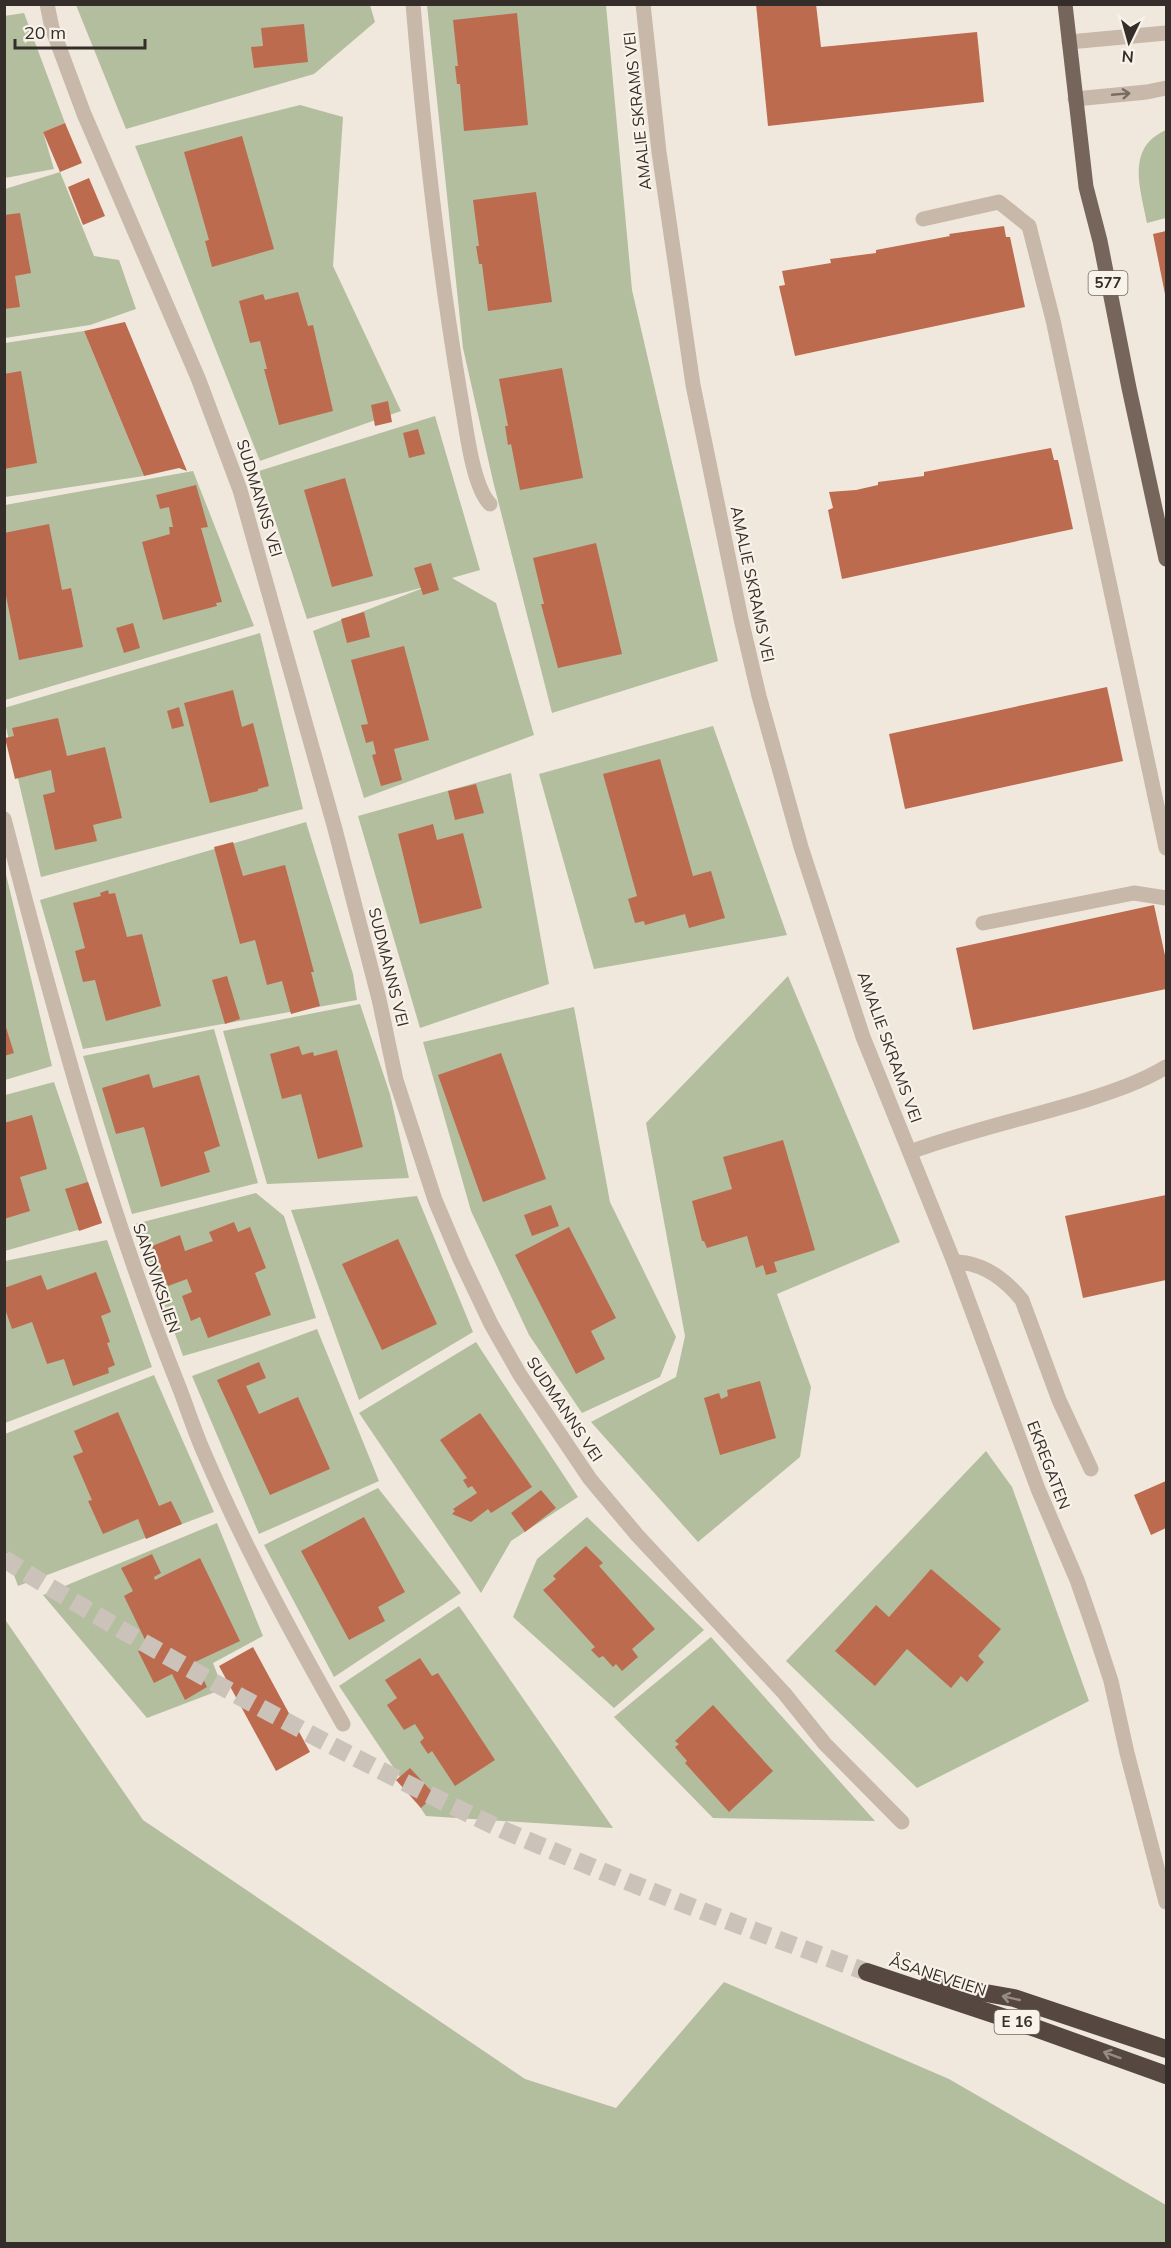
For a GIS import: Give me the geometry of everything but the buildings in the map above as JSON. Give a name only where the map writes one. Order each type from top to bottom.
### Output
[{"type":"highway","name":"ÅSANEVEIEN","points":[[1167,2049],[1014,1998],[867,1972],[1167,2075]]},
{"type":"main road","name":"577","points":[[1065,4],[1086,187],[1100,241],[1129,388],[1167,559]]},
{"type":"street","name":"SUDMANNS VEI","points":[[47,4],[52,28],[84,114],[198,378],[240,490],[346,871],[379,999],[396,1080],[435,1200],[460,1259],[491,1324],[520,1375],[590,1479],[637,1535],[784,1693],[825,1744],[902,1822]]},
{"type":"street","points":[[413,4],[421,94],[454,356],[470,449],[484,497],[490,504]]},
{"type":"street","name":"AMALIE SKRAMS VEI","points":[[644,4],[659,152],[682,317],[707,461],[741,620],[774,752],[820,906],[863,1037],[954,1262]]},
{"type":"street","points":[[1069,42],[1167,33]]},
{"type":"street","points":[[1076,99],[1167,88]]},
{"type":"street","points":[[923,219],[999,202],[1029,226],[1053,320],[1167,848]]},
{"type":"street","name":"SANDVIKSLIEN","points":[[4,819],[97,1154],[132,1265],[157,1334],[203,1452],[229,1510],[289,1630],[343,1724]]},
{"type":"street","points":[[983,923],[1134,893],[1167,898]]},
{"type":"street","points":[[910,1152],[946,1139],[1057,1109],[1120,1089],[1147,1079],[1167,1067]]},
{"type":"street","points":[[954,1262],[970,1262],[988,1270],[1011,1286],[1022,1300],[1059,1400],[1091,1469]]},
{"type":"street","name":"EKREGATEN","points":[[954,1262],[1038,1489],[1077,1580],[1111,1681],[1127,1753],[1167,1902]]},
{"type":"green space","points":[[76,5],[370,5],[375,22],[314,74],[126,129]]},
{"type":"green space","points":[[427,5],[606,5],[632,290],[718,661],[552,713],[493,481],[463,348]]},
{"type":"green space","points":[[24,13],[65,123],[43,132],[54,169],[5,178],[4,16]]},
{"type":"green space","points":[[300,105],[343,117],[333,266],[401,411],[260,461],[135,146]]},
{"type":"green space","points":[[1166,130],[1166,218],[1147,223],[1140,183],[1140,158],[1145,147],[1153,138]]},
{"type":"green space","points":[[60,172],[94,256],[119,260],[136,309],[90,325],[5,338],[5,189]]},
{"type":"green space","points":[[84,331],[144,476],[5,497],[5,343]]},
{"type":"green space","points":[[435,416],[480,570],[452,578],[496,603],[534,735],[364,798],[313,631],[428,586],[307,619],[259,471]]},
{"type":"green space","points":[[193,471],[254,626],[5,700],[5,505]]},
{"type":"green space","points":[[260,633],[303,809],[41,877],[5,723],[4,708]]},
{"type":"green space","points":[[713,726],[787,935],[594,969],[539,774]]},
{"type":"green space","points":[[511,773],[549,984],[420,1028],[358,816]]},
{"type":"green space","points":[[306,822],[353,974],[357,1000],[83,1049],[40,900]]},
{"type":"green space","points":[[4,866],[52,1066],[5,1080],[4,1080]]},
{"type":"green space","points":[[788,976],[900,1242],[777,1294],[811,1387],[800,1457],[698,1542],[591,1422],[676,1377],[685,1336],[646,1123]]},
{"type":"green space","points":[[360,1004],[390,1094],[409,1178],[267,1184],[223,1031]]},
{"type":"green space","points":[[574,1007],[610,1202],[676,1337],[660,1377],[582,1413],[529,1335],[471,1211],[423,1042]]},
{"type":"green space","points":[[214,1029],[258,1183],[132,1214],[83,1056]]},
{"type":"green space","points":[[54,1082],[102,1223],[5,1251],[5,1095]]},
{"type":"green space","points":[[256,1193],[284,1216],[316,1318],[183,1356],[135,1224]]},
{"type":"green space","points":[[417,1196],[473,1332],[359,1400],[291,1210]]},
{"type":"green space","points":[[107,1240],[152,1367],[5,1423],[5,1261]]},
{"type":"green space","points":[[317,1329],[379,1481],[259,1534],[192,1376]]},
{"type":"green space","points":[[476,1342],[578,1497],[511,1541],[481,1593],[359,1413]]},
{"type":"green space","points":[[154,1375],[214,1512],[18,1586],[5,1550],[5,1434]]},
{"type":"green space","points":[[986,1451],[1012,1487],[1089,1701],[917,1788],[786,1661]]},
{"type":"green space","points":[[378,1488],[461,1593],[334,1677],[264,1545]]},
{"type":"green space","points":[[587,1517],[704,1630],[614,1708],[513,1617],[537,1559]]},
{"type":"green space","points":[[217,1523],[263,1636],[213,1663],[223,1689],[147,1718],[43,1595]]},
{"type":"green space","points":[[459,1606],[613,1828],[426,1816],[339,1686]]},
{"type":"green space","points":[[4,1618],[143,1820],[525,2079],[616,2108],[724,1982],[949,2079],[1166,2205],[1166,2243],[5,2243]]},
{"type":"green space","points":[[711,1637],[875,1821],[713,1818],[614,1717]]},
{"type":"tunnel","points":[[4,1559],[122,1630],[241,1697],[486,1822],[644,1888],[867,1972]]}]
